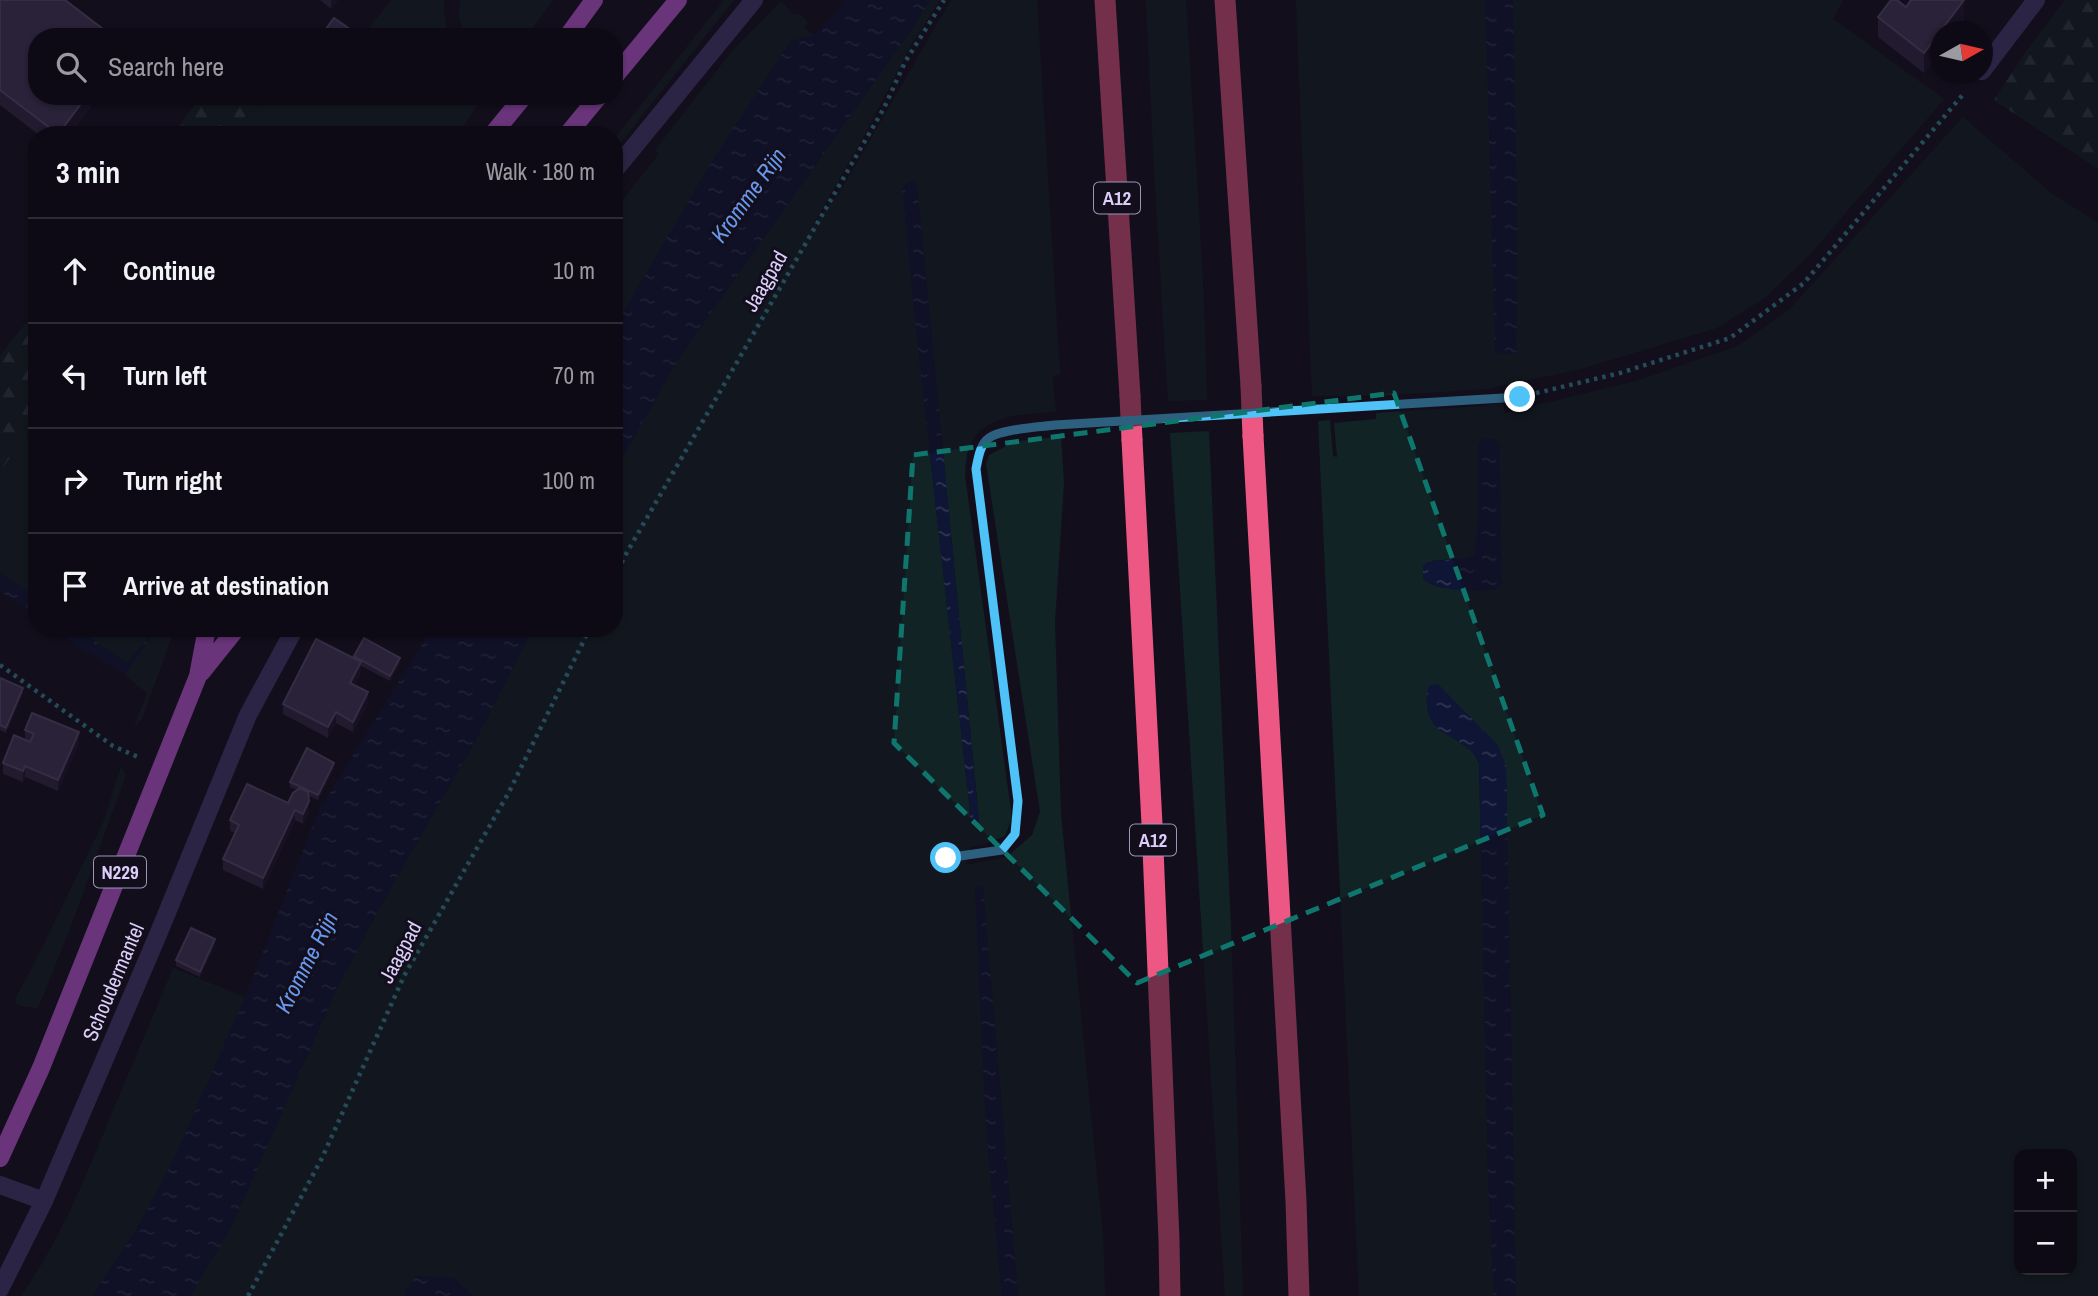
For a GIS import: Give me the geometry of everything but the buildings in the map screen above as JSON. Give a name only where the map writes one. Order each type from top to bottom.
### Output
[{"type":"highway","name":"A12","points":[[1105,0],[1130,396],[1152,824],[1170,1296]]},
{"type":"highway","points":[[1226,0],[1251,386],[1299,1296]]},
{"type":"main road","points":[[574,28],[594,0]]},
{"type":"main road","points":[[623,66],[678,0]]},
{"type":"main road","points":[[499,126],[517,105]]},
{"type":"main road","points":[[574,126],[592,105]]},
{"type":"main road","name":"Schoudermantel","points":[[0,1158],[41,1068],[198,676],[205,637]]},
{"type":"main road","name":"Schoudermantel","points":[[198,676],[230,637]]},
{"type":"street","points":[[623,160],[754,0]]},
{"type":"street","points":[[1993,57],[2036,0]]},
{"type":"street","name":"Schoudermantel","points":[[0,1289],[44,1201],[248,716],[290,637]]},
{"type":"street","points":[[0,1185],[44,1201]]},
{"type":"path","name":"Jaagpad","points":[[623,561],[884,108],[905,62],[944,0]]},
{"type":"path","points":[[1277,411],[1520,397],[1620,373],[1730,338],[1804,284],[1972,84]]},
{"type":"path","points":[[1152,419],[1235,414]]},
{"type":"path","points":[[946,858],[1002,850],[1015,834],[1018,801],[976,469],[979,451],[988,438],[1009,431],[1111,421]]},
{"type":"path","name":"Jaagpad","points":[[248,1296],[323,1158],[404,976],[509,792],[586,637]]},
{"type":"path","points":[[0,665],[113,746],[162,767]]},
{"type":"highlighted area","points":[[1394,393],[1543,815],[1137,983],[894,743],[913,455]]},
{"type":"green space","points":[[391,0],[444,0],[447,28],[369,28]]},
{"type":"green space","points":[[460,0],[553,0],[533,28],[462,28],[459,18]]},
{"type":"green space","points":[[724,0],[734,0],[623,140],[623,128]]},
{"type":"green space","points":[[930,0],[940,0],[911,45],[863,138],[814,223],[840,192],[951,0],[1037,0],[1060,375],[1052,376],[1056,412],[1021,415],[997,421],[978,433],[967,454],[965,475],[1012,818],[1005,836],[970,847],[966,865],[1007,857],[1032,835],[1040,812],[986,464],[989,455],[1016,441],[1061,436],[1064,483],[1055,622],[1061,814],[1103,1236],[1105,1296],[1018,1296],[983,887],[975,887],[986,1129],[1002,1296],[473,1296],[454,1278],[416,1276],[402,1296],[190,1296],[230,1230],[336,991],[383,902],[476,740],[528,637],[623,637],[623,457],[679,358]],"holes":[[[913,181],[917,185],[979,820],[975,824],[971,821],[914,312]]]},
{"type":"green space","points":[[1146,0],[1186,0],[1203,280],[1207,400],[1168,401]]},
{"type":"green space","points":[[1296,0],[1843,0],[1833,19],[1944,99],[1812,252],[1766,297],[1717,328],[1581,369],[1486,389],[1390,395],[1312,396]]},
{"type":"green space","points":[[2065,0],[2098,0],[2098,169],[1994,100]]},
{"type":"green space","points":[[781,1],[794,15],[799,13],[808,22],[804,27],[814,35],[715,156],[623,313],[623,200],[659,154],[655,150],[733,50]]},
{"type":"green space","points":[[194,105],[259,105],[236,126],[179,126]]},
{"type":"green space","points":[[259,105],[478,105],[463,126],[236,126]]},
{"type":"green space","points":[[1963,117],[2051,193],[2098,223],[2098,1296],[1516,1296],[1506,767],[1431,722],[1472,751],[1479,763],[1488,1178],[1494,1296],[1359,1296],[1318,421],[1330,420],[1333,456],[1337,457],[1334,423],[1376,419],[1376,413],[1503,403],[1505,413],[1636,381],[1738,346],[1789,310]],"holes":[[[1478,523],[1496,590],[1438,587],[1432,561],[1468,558],[1474,555]]]},
{"type":"green space","points":[[28,320],[28,432],[0,472],[0,356]]},
{"type":"green space","points":[[1209,431],[1231,928],[1243,1296],[1225,1296],[1170,433]]},
{"type":"green space","points":[[28,432],[28,592],[0,572],[0,472]]},
{"type":"green space","points":[[90,637],[148,637],[127,663]]},
{"type":"green space","points":[[149,637],[172,637],[142,719],[134,727],[147,693],[125,675]]},
{"type":"green space","points":[[121,767],[126,775],[38,1008],[21,1006],[15,1003],[17,995],[103,823]]},
{"type":"green space","points":[[173,968],[245,997],[172,1163],[138,1226],[92,1296],[21,1296],[48,1253],[71,1208]]},
{"type":"water","name":"Kromme Rijn","points":[[844,0],[930,0],[679,358],[623,457],[623,313],[715,156],[791,40],[813,36],[844,4]]},
{"type":"water","points":[[1485,0],[1513,0],[1517,221],[1516,354],[1498,354],[1495,351]]},
{"type":"water","points":[[908,181],[917,185],[979,820],[975,824],[971,822],[914,312],[902,188]]},
{"type":"water","points":[[1494,438],[1500,443],[1502,584],[1496,590],[1479,591],[1457,590],[1429,583],[1423,579],[1423,566],[1427,562],[1474,555],[1478,523],[1478,443],[1482,439]]},
{"type":"water","points":[[0,572],[28,592],[28,611],[0,591]]},
{"type":"water","points":[[64,637],[90,637],[127,663],[149,637],[125,675],[88,651],[86,653]]},
{"type":"water","name":"Kromme Rijn","points":[[426,637],[528,637],[476,740],[383,902],[336,991],[230,1230],[190,1296],[92,1296],[138,1226],[172,1163],[245,997],[319,810]]},
{"type":"water","points":[[1438,684],[1498,745],[1506,766],[1516,1296],[1494,1296],[1488,1178],[1479,763],[1474,754],[1442,731],[1429,717],[1426,701],[1428,690],[1430,685]]},
{"type":"water","points":[[975,887],[983,887],[1018,1296],[1002,1296],[986,1129]]},
{"type":"water","points":[[416,1276],[454,1278],[473,1296],[402,1296]]},
{"type":"route","points":[[946,858],[1002,850],[1015,834],[1018,801],[976,469],[979,451],[988,438],[1009,431],[1055,425],[1520,397]]}]
